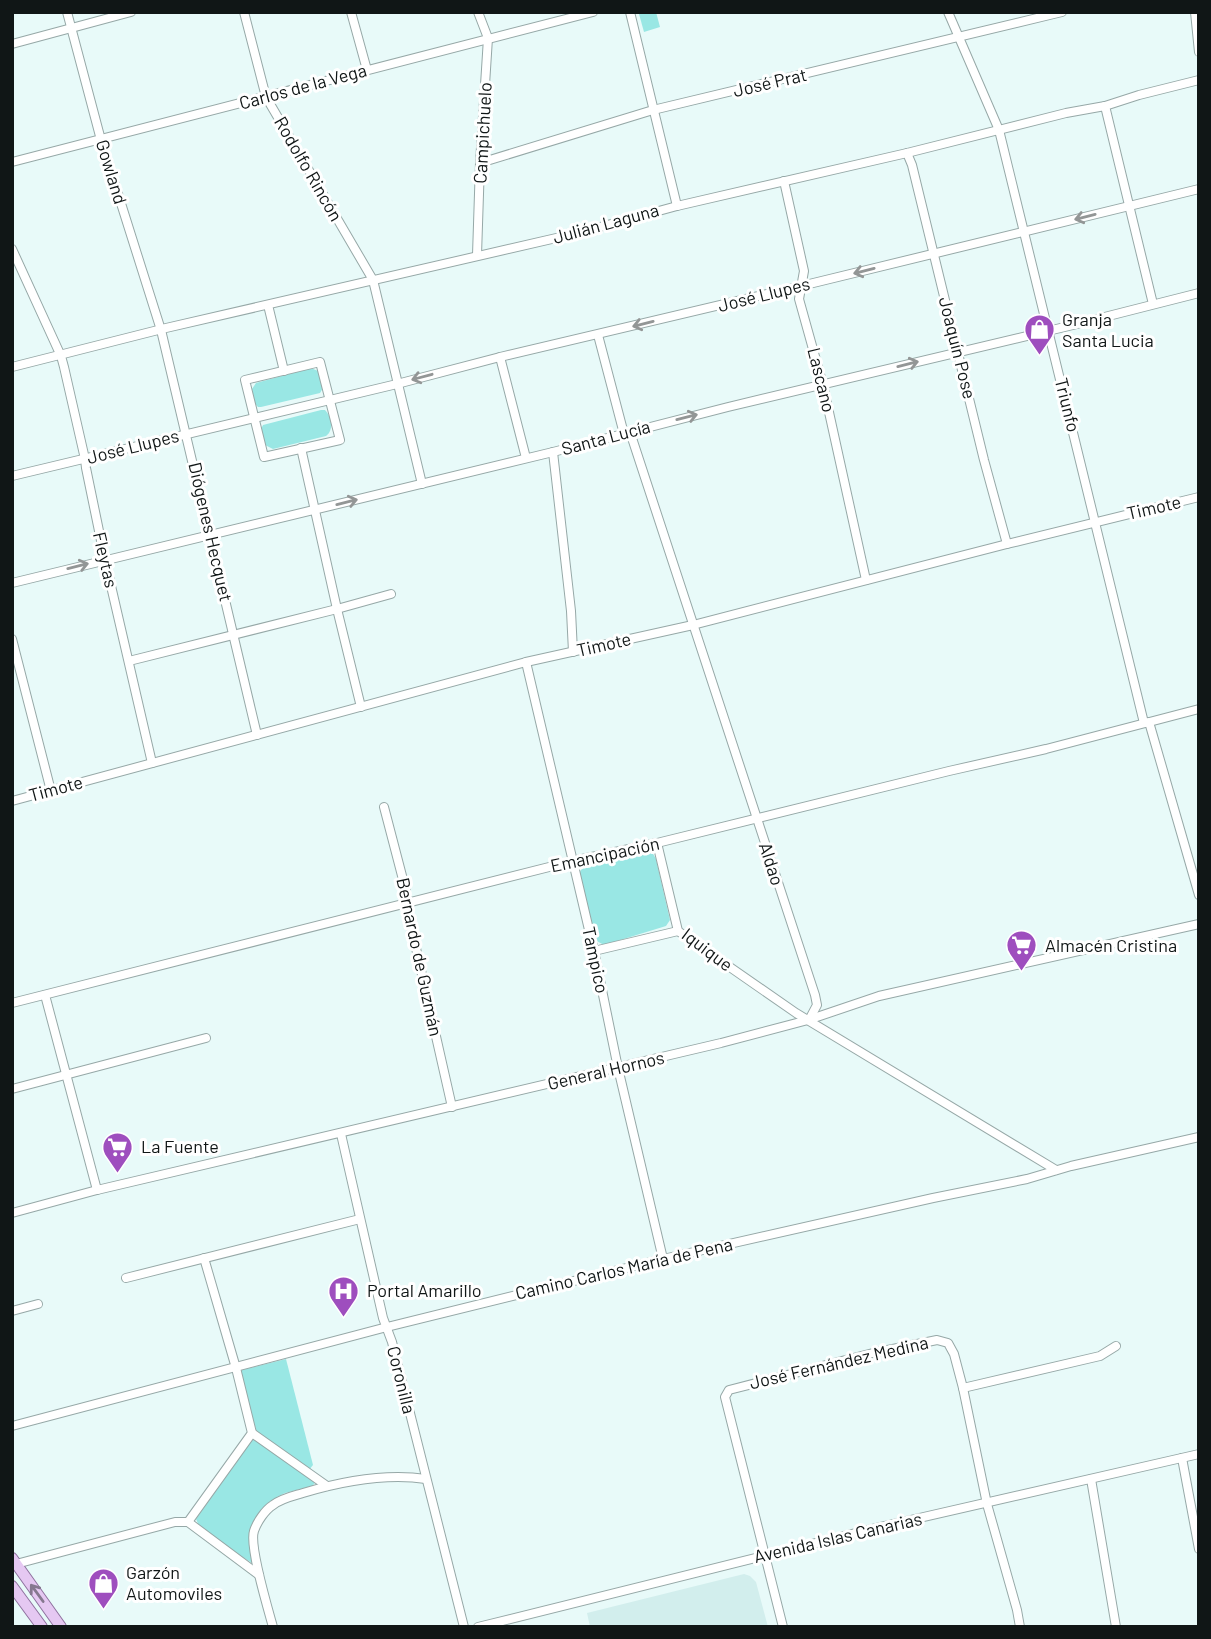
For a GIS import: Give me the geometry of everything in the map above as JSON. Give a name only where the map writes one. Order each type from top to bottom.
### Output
[{"type":"main road","points":[[14,1561],[61,1627]]},
{"type":"main road","points":[[12,1586],[42,1627]]},
{"type":"street","name":"Gowland","points":[[67,12],[100,140],[161,330]]},
{"type":"street","points":[[12,44],[131,12]]},
{"type":"street","name":"Rodolfo Rincón","points":[[244,12],[266,97],[373,280],[422,484]]},
{"type":"street","points":[[351,12],[366,70]]},
{"type":"street","name":"Campichuelo","points":[[477,255],[488,38],[478,12]]},
{"type":"street","name":"Carlos de la Vega","points":[[12,162],[593,12]]},
{"type":"street","points":[[630,12],[677,206]]},
{"type":"street","name":"Triunfo","points":[[948,12],[999,130],[1147,722],[1199,895]]},
{"type":"street","name":"José Prat","points":[[480,163],[653,110],[1062,12]]},
{"type":"street","points":[[1195,12],[1199,52]]},
{"type":"street","name":"Julián Laguna","points":[[12,367],[578,233],[677,206],[1066,113],[1105,106],[1199,80]]},
{"type":"street","points":[[1105,106],[1153,304]]},
{"type":"street","name":"Joaquín Pose","points":[[907,153],[1007,544]]},
{"type":"street","name":"Lascano","points":[[784,181],[804,271],[799,299],[823,385],[866,579]]},
{"type":"street","name":"José Llupes","points":[[12,476],[1199,189]]},
{"type":"street","name":"Fleytas","points":[[12,249],[61,356],[152,764]]},
{"type":"street","name":"Santa Lucía","points":[[12,583],[1199,293]]},
{"type":"street","points":[[268,305],[284,371]]},
{"type":"street","name":"Diógenes Hecquet","points":[[161,330],[257,735]]},
{"type":"street","name":"Aldao","points":[[598,335],[627,433],[815,996],[817,1005],[808,1020]]},
{"type":"street","points":[[500,357],[526,458]]},
{"type":"street","points":[[320,362],[340,440],[264,457],[246,380],[284,371],[320,362]]},
{"type":"street","points":[[301,448],[361,706]]},
{"type":"street","points":[[553,452],[573,652]]},
{"type":"street","name":"Timote","points":[[12,801],[526,662],[693,625],[866,579],[1199,497]]},
{"type":"street","points":[[129,662],[391,594]]},
{"type":"street","points":[[12,639],[51,791]]},
{"type":"street","name":"Tampico","points":[[526,662],[663,1259]]},
{"type":"street","name":"Emancipación","points":[[12,1003],[572,860],[657,844],[1199,709]]},
{"type":"street","name":"Bernardo de Guzmán","points":[[384,807],[406,891],[406,904],[453,1107]]},
{"type":"street","name":"Iquique","points":[[657,844],[678,931],[808,1020]]},
{"type":"street","name":"General Hornos","points":[[12,1213],[97,1190],[618,1068],[808,1020],[879,996],[1199,924]]},
{"type":"street","points":[[594,951],[678,931]]},
{"type":"street","points":[[45,995],[97,1190]]},
{"type":"street","points":[[808,1020],[1056,1170]]},
{"type":"street","points":[[12,1089],[206,1038]]},
{"type":"street","name":"Coronilla","points":[[341,1133],[360,1219],[464,1627]]},
{"type":"street","name":"Camino Carlos María de Pena","points":[[12,1426],[387,1327],[663,1259],[1027,1179],[1199,1138]]},
{"type":"street","points":[[126,1278],[360,1219]]},
{"type":"street","points":[[204,1258],[252,1433],[327,1486]]},
{"type":"street","points":[[12,1311],[38,1304]]},
{"type":"street","name":"José Fernández Medina","points":[[765,1556],[726,1394],[729,1390],[873,1353],[937,1340],[945,1341],[951,1348],[963,1388],[987,1504],[1020,1627]]},
{"type":"street","points":[[963,1388],[1100,1356],[1116,1346]]},
{"type":"street","points":[[188,1522],[252,1433]]},
{"type":"street","name":"Avenida Islas Canarias","points":[[478,1627],[880,1527],[1199,1454]]},
{"type":"street","points":[[1182,1458],[1199,1549]]},
{"type":"street","points":[[273,1627],[259,1575],[253,1532],[274,1504],[327,1486],[389,1476],[426,1479]]},
{"type":"street","points":[[1091,1479],[1116,1627]]},
{"type":"street","points":[[14,1561],[175,1522],[188,1522],[259,1575]]},
{"type":"street","points":[[765,1556],[783,1627]]},
{"type":"shaded area","points":[[656,12],[660,27],[644,32],[639,14]]},
{"type":"shaded area","points":[[311,368],[318,371],[323,388],[320,393],[261,407],[255,404],[252,389],[256,383]]},
{"type":"shaded area","points":[[325,410],[331,420],[326,436],[273,449],[265,445],[261,429],[263,425]]},
{"type":"shaded area","points":[[643,850],[652,852],[656,859],[670,920],[666,926],[604,945],[595,940],[579,874],[585,865]]},
{"type":"shaded area","points":[[286,1359],[313,1465],[309,1470],[256,1430],[242,1377],[242,1370]]},
{"type":"shaded area","points":[[253,1439],[277,1452],[315,1483],[277,1497],[265,1509],[256,1522],[252,1563],[199,1526],[196,1519]]},
{"type":"shaded area","points":[[744,1574],[756,1582],[768,1627],[590,1627],[587,1613]]},
{"type":"place","name":"Granja Santa Lucia","points":[[1039,357]]},
{"type":"place","name":"Almacén Cristina","points":[[1022,973]]},
{"type":"place","name":"La Fuente","points":[[118,1174]]},
{"type":"place","name":"Portal Amarillo","points":[[344,1318]]},
{"type":"place","name":"Garzón Automoviles","points":[[103,1610]]}]
